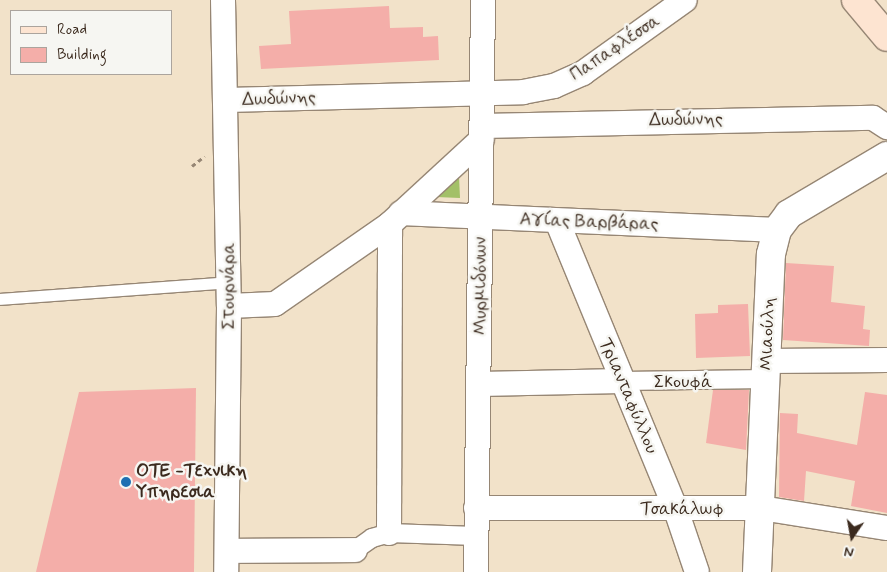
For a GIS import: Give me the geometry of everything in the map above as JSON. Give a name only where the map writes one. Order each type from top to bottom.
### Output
[{"type":"main road","points":[[856,0],[887,37]]},
{"type":"street","name":"Στουρνάρα","points":[[223,0],[227,100],[229,282],[226,561]]},
{"type":"street","name":"Μυρμιδόνων","points":[[476,572],[480,384],[483,0]]},
{"type":"street","name":"Παπαφλέσσα","points":[[482,93],[523,92],[554,86],[583,74],[685,0]]},
{"type":"street","name":"Δωδώνης","points":[[227,100],[482,93]]},
{"type":"street","name":"Δωδώνης","points":[[482,132],[872,118],[887,127]]},
{"type":"street","points":[[229,306],[275,304],[395,218],[482,132]]},
{"type":"street","name":"Μιαούλη","points":[[757,572],[771,254],[777,230],[789,214],[887,156]]},
{"type":"street","name":"Αγίας Βαρβάρας","points":[[395,218],[481,217],[777,230]]},
{"type":"street","points":[[390,533],[395,218]]},
{"type":"street","name":"Τριανταφύλλου","points":[[557,221],[676,510],[697,572]]},
{"type":"street","name":"Σκουφά","points":[[480,384],[622,381],[887,360]]},
{"type":"street","name":"Τσακάλωφ","points":[[476,508],[676,510],[761,508],[887,528]]},
{"type":"street","points":[[226,561],[355,550],[372,538],[390,533],[476,536]]},
{"type":"lane","points":[[0,299],[229,282]]},
{"type":"green space","points":[[459,176],[460,198],[436,197]]},
{"type":"building","points":[[389,6],[390,28],[423,27],[423,37],[438,36],[439,60],[261,69],[259,46],[291,44],[289,11]]},
{"type":"building","points":[[786,263],[834,266],[831,302],[865,306],[863,329],[870,330],[869,346],[783,340]]},
{"type":"building","points":[[748,304],[750,356],[696,358],[695,314],[718,313],[718,305]]},
{"type":"building","name":"ΟΤΕ -Τεχνικη Υπηρεσια","points":[[196,388],[194,572],[36,572],[79,392]]},
{"type":"building","points":[[713,390],[749,390],[746,450],[706,443]]},
{"type":"building","points":[[865,392],[887,395],[887,513],[851,506],[855,481],[806,471],[804,501],[779,497],[780,413],[798,414],[797,433],[857,445]]},
{"type":"place","name":"ΟΤΕ -Τεχνικη Υπηρεσια","points":[[126,482]]}]
